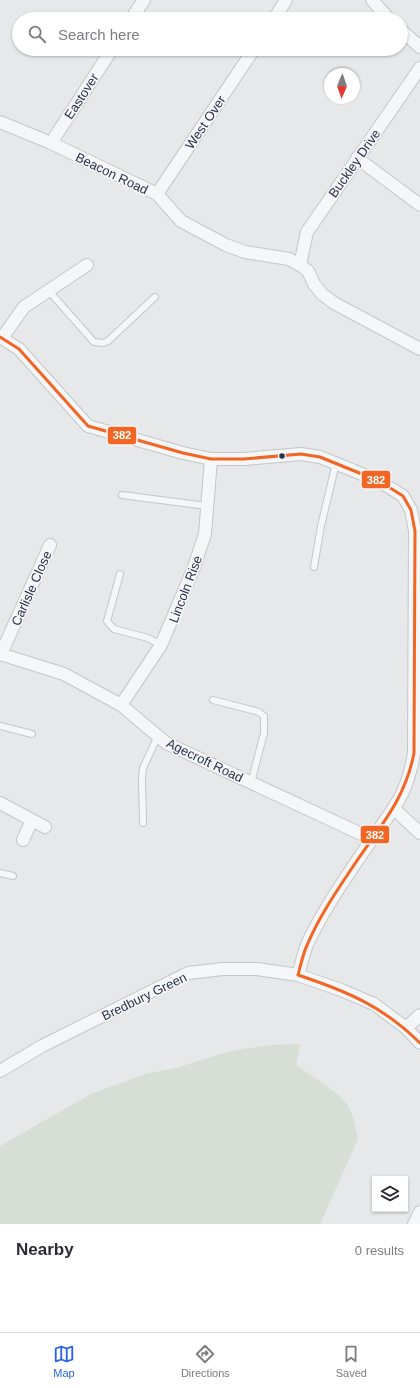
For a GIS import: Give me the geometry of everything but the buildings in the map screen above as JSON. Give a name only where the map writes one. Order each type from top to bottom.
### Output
[{"type":"street","points":[[136,12],[144,0]]},
{"type":"street","points":[[278,12],[286,0]]},
{"type":"street","points":[[372,0],[383,12]]},
{"type":"street","points":[[408,36],[420,47]]},
{"type":"street","name":"Eastover","points":[[51,143],[107,56]]},
{"type":"street","name":"West Over","points":[[157,194],[249,56]]},
{"type":"street","name":"Buckley Drive","points":[[300,265],[307,232],[420,68]]},
{"type":"street","name":"Beacon Road","points":[[0,122],[51,143],[157,194],[181,221],[226,245],[244,252],[288,259],[300,265]]},
{"type":"street","points":[[357,158],[420,205]]},
{"type":"street","points":[[87,265],[48,290],[24,308],[1,338],[19,349],[88,426],[183,454],[211,459],[244,459],[301,454],[320,457],[379,481],[403,496],[411,510],[418,531],[414,753],[406,785],[394,809],[372,839],[309,939],[298,975]]},
{"type":"street","points":[[300,265],[308,271],[314,284],[322,294],[334,303],[420,349]]},
{"type":"street","name":"Lincoln Rise","points":[[121,705],[161,645],[194,570],[205,534],[211,459]]},
{"type":"street","name":"Carlisle Close","points":[[0,654],[50,545]]},
{"type":"street","name":"Agecroft Road","points":[[0,654],[64,674],[121,705],[166,743],[372,839]]},
{"type":"street","points":[[0,803],[45,828]]},
{"type":"street","points":[[394,809],[420,833]]},
{"type":"street","points":[[23,840],[32,820]]},
{"type":"street","name":"Bredbury Green","points":[[0,1071],[42,1046],[188,973],[222,969],[257,969],[298,975],[341,990],[374,1004],[406,1028],[420,1044]]},
{"type":"street","points":[[406,1028],[420,1015]]},
{"type":"street","points":[[414,1224],[420,1212]]},
{"type":"lane","points":[[48,290],[76,323],[94,342],[98,343],[108,341],[156,297]]},
{"type":"lane","points":[[314,567],[321,526],[336,463]]},
{"type":"lane","points":[[122,495],[208,506]]},
{"type":"lane","points":[[120,574],[107,621],[114,629],[148,638],[161,645]]},
{"type":"lane","points":[[213,700],[259,712],[264,716],[264,732],[251,783]]},
{"type":"lane","points":[[0,726],[32,734]]},
{"type":"lane","points":[[143,823],[143,768],[158,736]]},
{"type":"lane","points":[[0,873],[13,876]]},
{"type":"shaded area","points":[[300,1044],[296,1065],[338,1094],[349,1107],[358,1139],[320,1224],[0,1224],[0,1146],[91,1094],[145,1074],[176,1068],[224,1053],[243,1049],[273,1045]]},
{"type":"transit line","name":"382","points":[[0,337],[19,349],[88,426],[183,453],[211,459],[244,459],[301,454],[320,457],[379,481],[403,496],[411,510],[415,531],[414,753],[410,770],[398,799],[324,912],[306,947],[298,975]]},
{"type":"transit line","name":"382","points":[[298,975],[332,987],[378,1009],[406,1030],[420,1043]]}]
